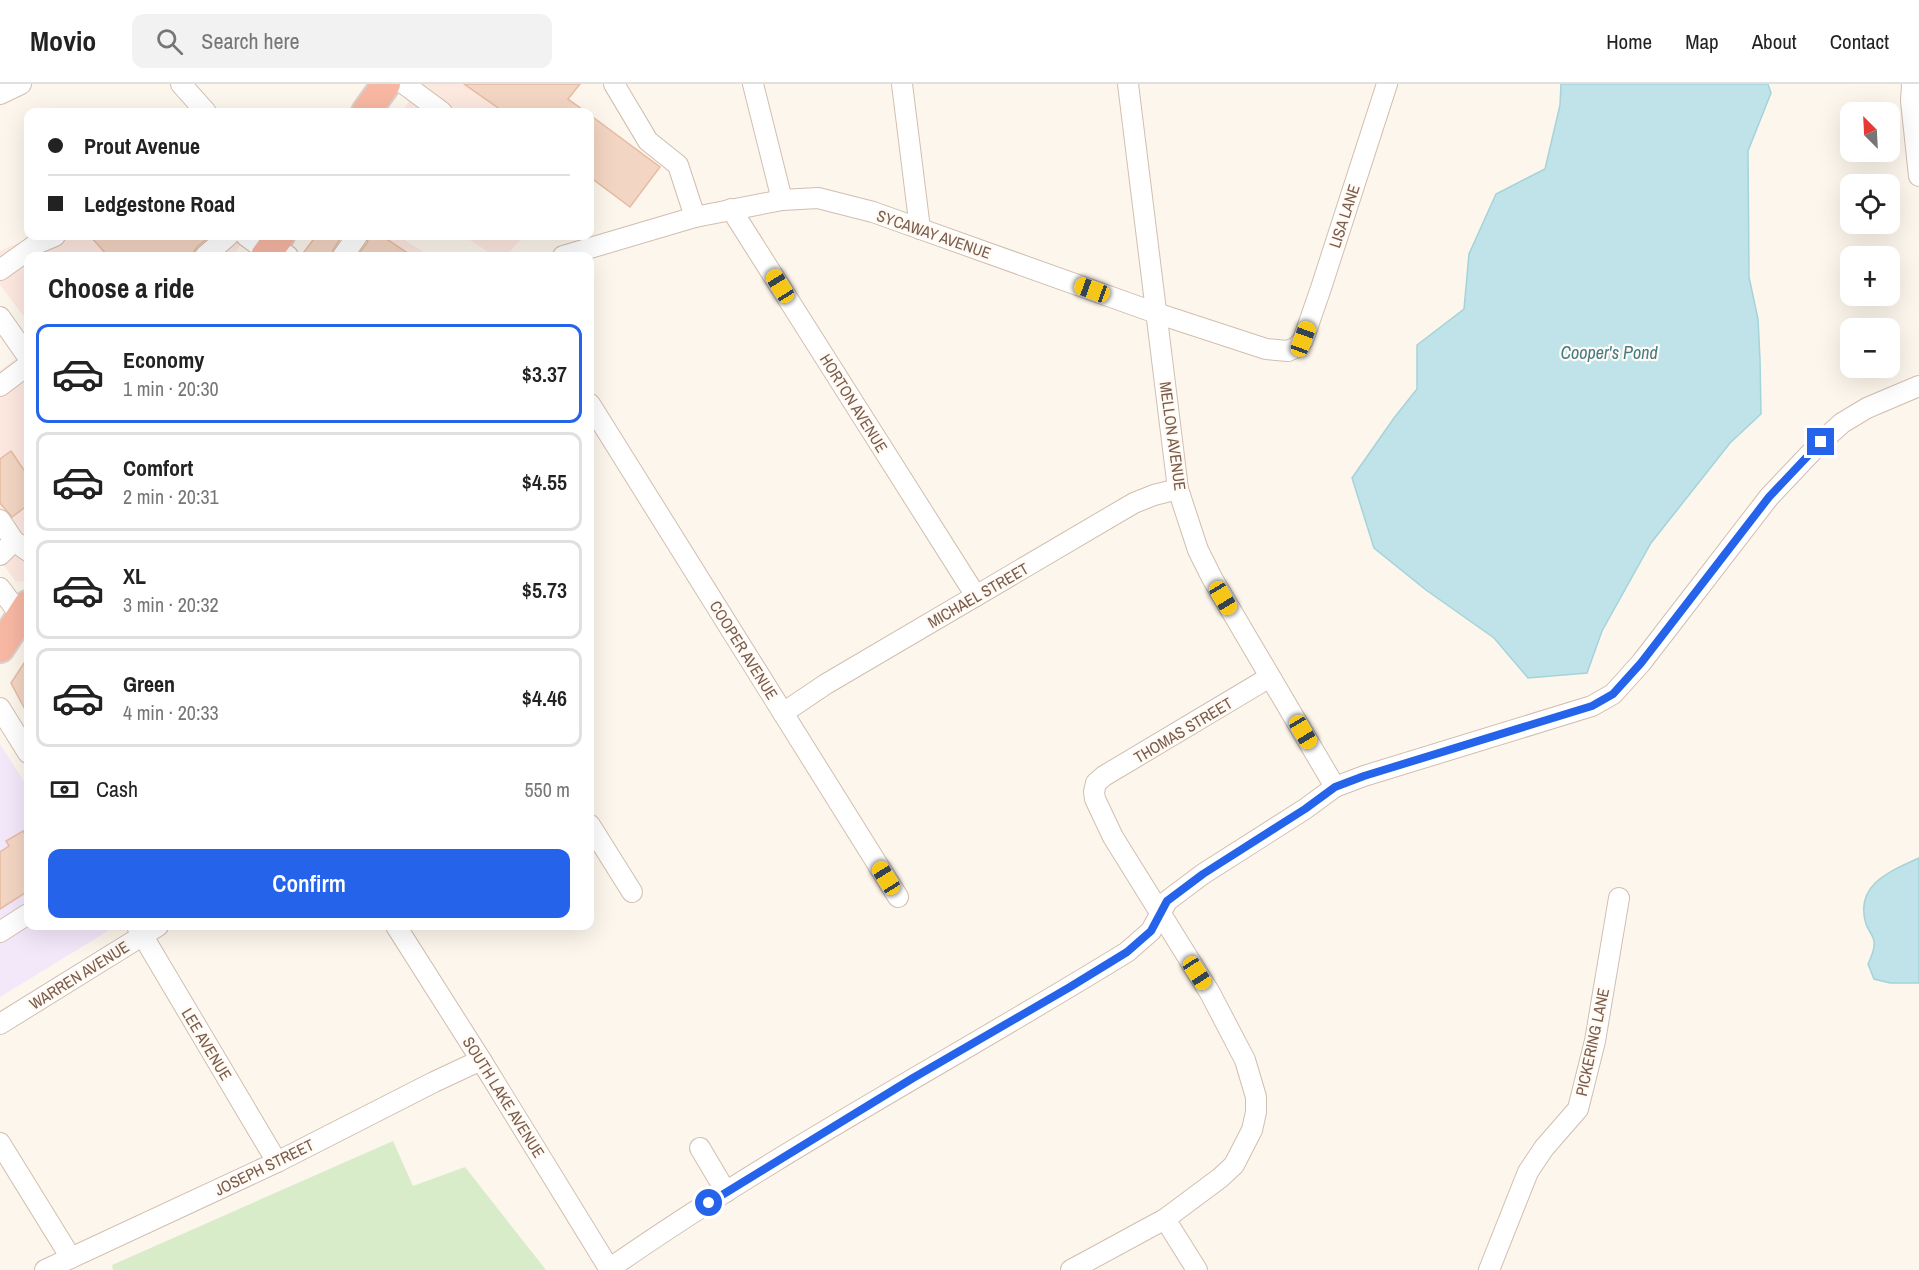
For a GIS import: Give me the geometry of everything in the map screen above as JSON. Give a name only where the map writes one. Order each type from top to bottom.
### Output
[{"type":"highway","points":[[369,108],[386,84]]},
{"type":"highway","points":[[0,648],[24,612]]},
{"type":"street","points":[[0,94],[21,84]]},
{"type":"street","points":[[181,84],[202,108]]},
{"type":"street","points":[[404,84],[437,108]]},
{"type":"street","points":[[614,84],[648,141],[678,165],[695,217]]},
{"type":"street","points":[[753,84],[782,200]]},
{"type":"street","points":[[902,84],[920,229]]},
{"type":"street","name":"MELLON AVENUE","points":[[1128,84],[1178,489],[1197,550],[1335,787]]},
{"type":"street","name":"LISA LANE","points":[[1297,347],[1303,339],[1322,288],[1387,84]]},
{"type":"street","points":[[1912,84],[1911,101],[1919,176]]},
{"type":"street","name":"SYCAWAY AVENUE","points":[[577,252],[695,217],[782,200],[818,198],[873,212],[1156,313],[1266,349],[1287,351],[1297,347]]},
{"type":"street","name":"HORTON AVENUE","points":[[731,209],[976,596]]},
{"type":"street","points":[[25,252],[45,240]]},
{"type":"street","points":[[210,252],[223,240]]},
{"type":"street","points":[[6,266],[24,253]]},
{"type":"street","points":[[0,317],[24,351]]},
{"type":"street","points":[[0,386],[24,368]]},
{"type":"street","points":[[609,1269],[674,1224],[726,1192],[1127,952],[1151,931],[1167,901],[1203,874],[1305,809],[1335,787],[1592,706],[1613,694],[1641,663],[1769,497],[1821,442],[1842,423],[1867,408],[1919,386]]},
{"type":"street","name":"COOPER AVENUE","points":[[594,410],[898,897]]},
{"type":"street","name":"MICHAEL STREET","points":[[783,713],[826,684],[1134,503],[1178,489]]},
{"type":"street","points":[[0,520],[14,549]]},
{"type":"street","points":[[0,588],[24,609]]},
{"type":"street","name":"THOMAS STREET","points":[[1159,915],[1113,837],[1095,799],[1096,783],[1270,677]]},
{"type":"street","points":[[0,708],[24,747]]},
{"type":"street","points":[[594,831],[632,892]]},
{"type":"street","name":"PICKERING LANE","points":[[1489,1270],[1528,1172],[1544,1148],[1578,1109],[1595,1041],[1619,898]]},
{"type":"street","points":[[1071,1270],[1165,1219],[1220,1179],[1234,1165],[1252,1130],[1256,1112],[1256,1097],[1245,1060],[1210,993],[1159,915]]},
{"type":"street","points":[[0,932],[24,917]]},
{"type":"street","name":"WARREN AVENUE","points":[[0,1024],[144,930]]},
{"type":"street","name":"LEE AVENUE","points":[[147,930],[278,1162]]},
{"type":"street","name":"SOUTH LAKE AVENUE","points":[[399,930],[609,1269]]},
{"type":"street","name":"JOSEPH STREET","points":[[45,1270],[278,1162],[481,1060]]},
{"type":"street","points":[[0,1143],[71,1258]]},
{"type":"street","points":[[700,1148],[726,1192]]},
{"type":"street","points":[[1165,1219],[1197,1270]]},
{"type":"shaded area","points":[[420,84],[569,84],[573,87],[555,108],[405,108]]},
{"type":"shaded area","points":[[25,240],[244,240],[236,252],[24,252],[24,317],[0,285],[0,251]]},
{"type":"shaded area","points":[[318,240],[404,240],[424,252],[310,252]]},
{"type":"shaded area","points":[[470,240],[520,240],[510,252],[488,252]]},
{"type":"shaded area","points":[[16,359],[24,371],[24,581],[16,582],[0,560],[0,370]]},
{"type":"shaded area","points":[[0,744],[24,782],[24,930],[109,930],[0,997]]},
{"type":"green space","points":[[393,1141],[413,1186],[465,1167],[546,1270],[113,1270],[112,1265]]},
{"type":"water","name":"Cooper's Pond","points":[[1561,84],[1768,84],[1771,93],[1748,151],[1749,277],[1758,319],[1761,414],[1730,443],[1651,543],[1602,631],[1587,673],[1528,678],[1494,638],[1426,590],[1374,548],[1352,478],[1417,389],[1417,345],[1464,309],[1469,254],[1496,194],[1545,169],[1560,105]]},
{"type":"water","points":[[1919,858],[1919,983],[1890,983],[1874,979],[1868,964],[1874,944],[1866,924],[1865,899],[1870,889],[1886,874]]},
{"type":"building","points":[[464,84],[580,84],[568,99],[580,108],[498,108]]},
{"type":"building","points":[[594,118],[660,167],[630,207],[594,180]]},
{"type":"building","points":[[94,240],[205,240],[194,252],[104,252]]},
{"type":"building","points":[[313,240],[339,240],[332,252],[304,252]]},
{"type":"building","points":[[368,240],[388,240],[406,252],[360,252]]},
{"type":"building","points":[[11,451],[24,470],[24,508],[12,517],[0,503],[0,459]]},
{"type":"building","points":[[24,663],[24,707],[11,683]]},
{"type":"building","points":[[23,831],[24,833],[24,894],[0,909],[0,852],[9,846],[6,841]]},
{"type":"route","points":[[709,1203],[913,1078],[1127,952],[1151,931],[1167,901],[1203,874],[1305,809],[1335,787],[1592,706],[1613,694],[1641,663],[1769,497],[1821,442]]}]
